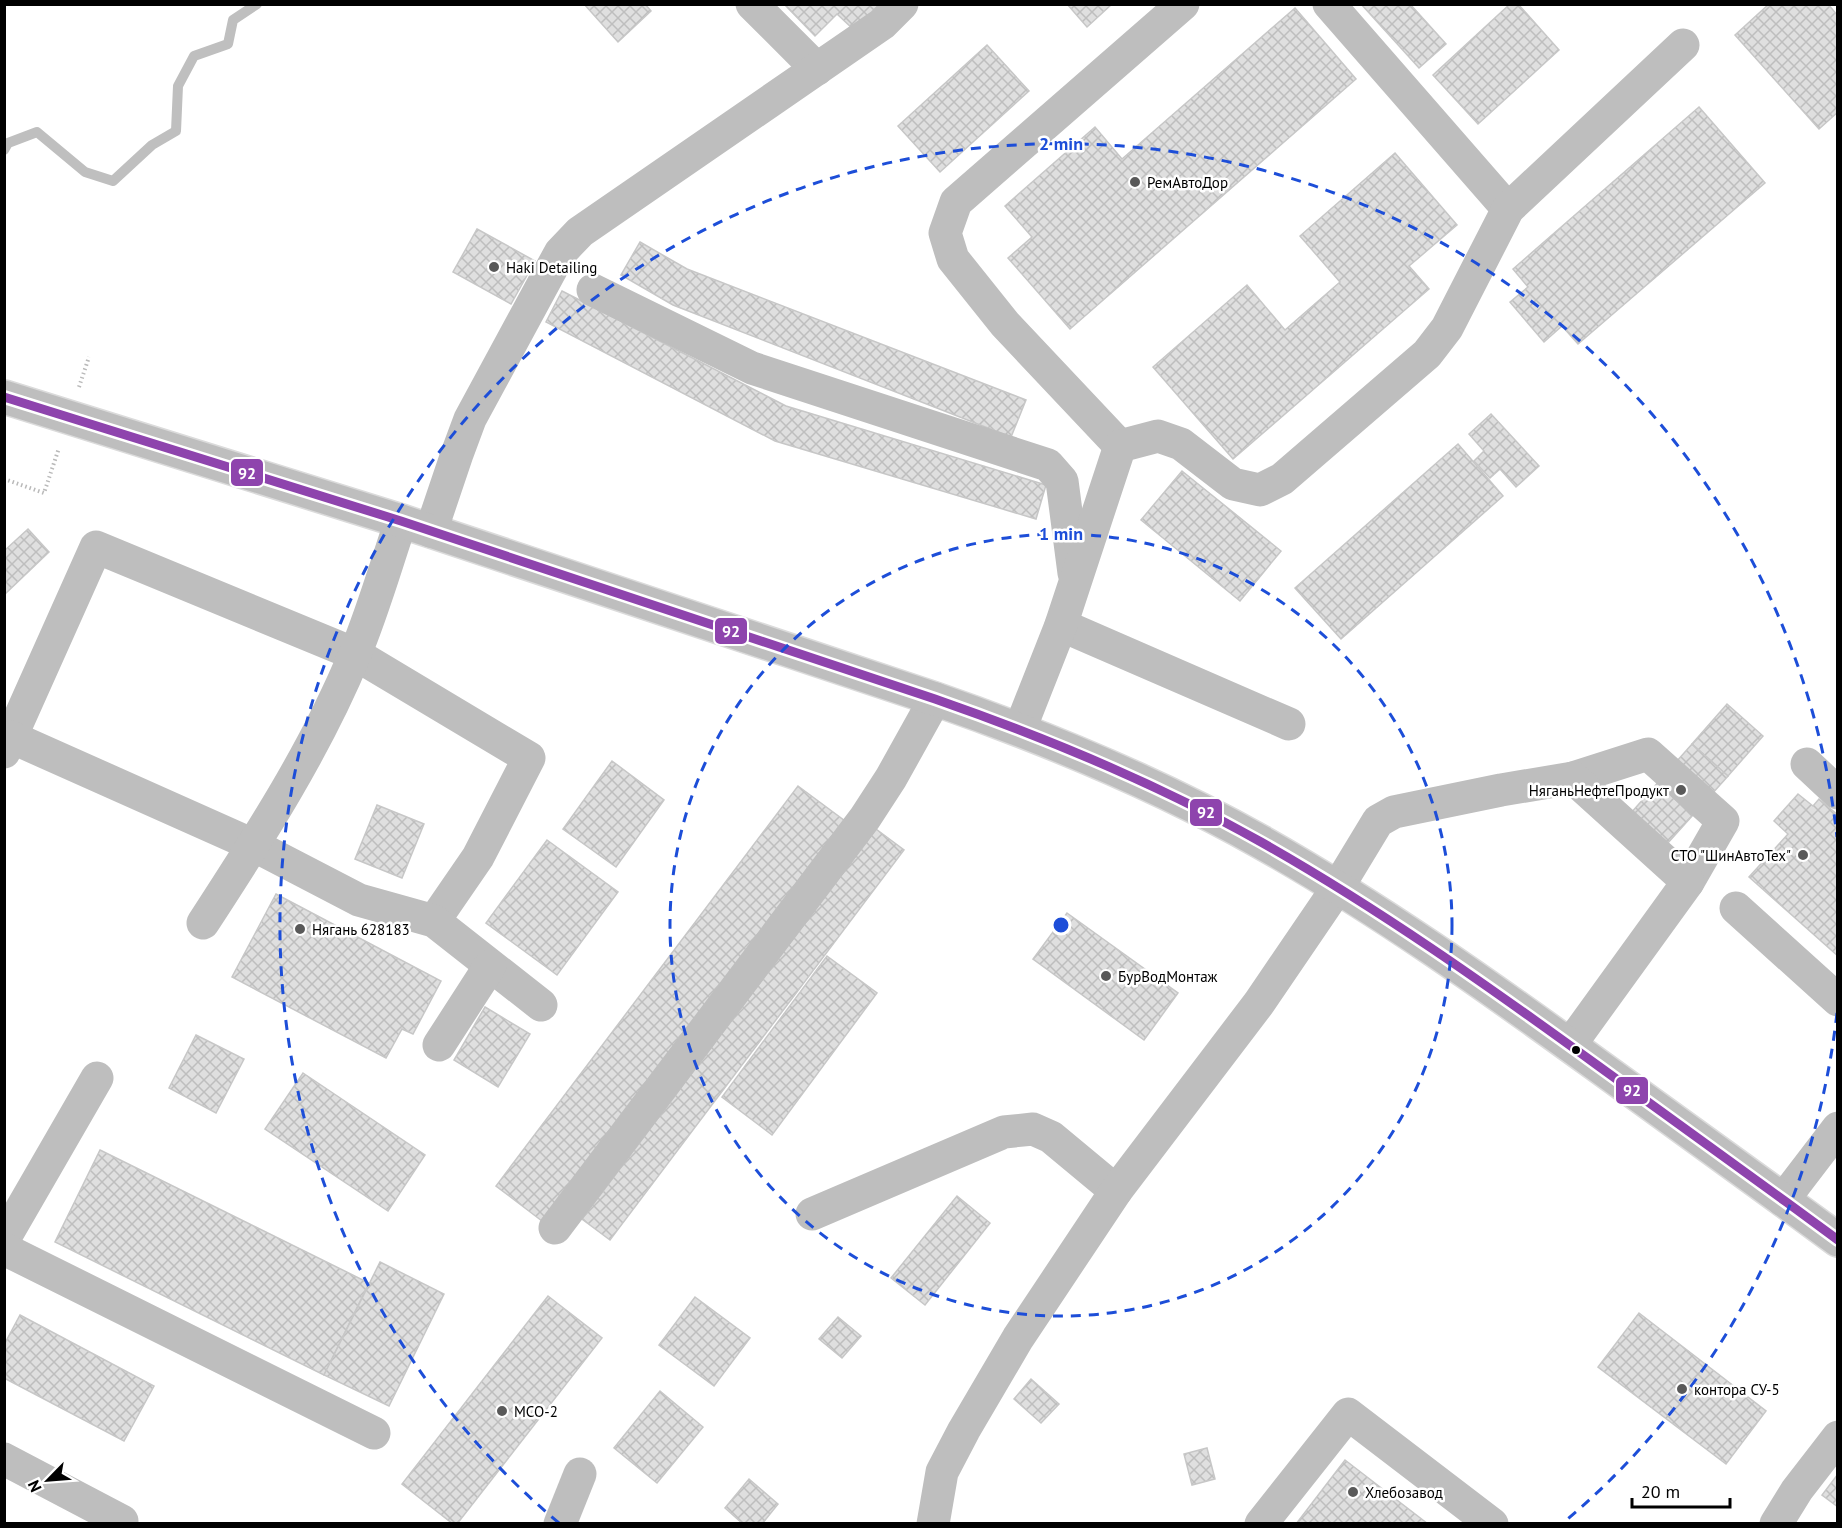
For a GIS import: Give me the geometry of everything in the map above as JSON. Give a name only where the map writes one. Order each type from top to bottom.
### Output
[{"type":"main road","points":[[752,4],[817,69]]},
{"type":"main road","points":[[203,923],[253,845],[314,740],[416,526],[457,454],[471,419],[560,253],[580,232],[882,24],[902,4]]},
{"type":"main road","points":[[1120,446],[1005,324],[953,259],[945,233],[956,202],[1183,4]]},
{"type":"main road","points":[[1329,4],[1509,209]]},
{"type":"main road","points":[[1120,446],[1158,436],[1181,444],[1233,484],[1260,490],[1282,479],[1427,354],[1446,328],[1509,209],[1683,45]]},
{"type":"main road","points":[[593,290],[752,368],[1048,465],[1062,481],[1075,581]]},
{"type":"main road","points":[[4,397],[416,526],[935,699],[1020,729],[1176,798],[1259,841],[1338,887],[1444,956],[1838,1240]]},
{"type":"main road","points":[[1020,729],[1061,625],[1120,446]]},
{"type":"main road","points":[[434,921],[478,857],[529,758],[355,654],[96,547],[8,744],[253,845],[359,900],[434,921],[541,1005]]},
{"type":"main road","points":[[1061,625],[1288,724]]},
{"type":"main road","points":[[555,1228],[865,818],[891,778],[935,699]]},
{"type":"main road","points":[[933,1524],[942,1472],[963,1430],[1018,1338],[1116,1191],[1259,1003],[1338,887],[1378,821],[1394,812],[1500,790],[1573,778],[1648,754],[1724,821],[1688,882],[1570,1046]]},
{"type":"main road","points":[[1807,764],[1838,793]]},
{"type":"main road","points":[[1573,778],[1688,882]]},
{"type":"main road","points":[[1736,908],[1838,1000]]},
{"type":"main road","points":[[440,1046],[490,966]]},
{"type":"main road","points":[[4,1239],[97,1078]]},
{"type":"main road","points":[[1784,1200],[1838,1128]]},
{"type":"main road","points":[[812,1214],[1004,1132],[1033,1129],[1052,1137],[1116,1191]]},
{"type":"main road","points":[[4,1248],[374,1433]]},
{"type":"main road","points":[[1261,1524],[1348,1414],[1492,1524]]},
{"type":"main road","points":[[1776,1524],[1797,1490],[1838,1437]]},
{"type":"main road","points":[[4,1459],[122,1521]]},
{"type":"main road","points":[[560,1524],[580,1474]]},
{"type":"building","points":[[584,4],[645,4],[651,11],[618,42]]},
{"type":"building","points":[[784,4],[875,4],[878,7],[854,30],[837,14],[815,36]]},
{"type":"building","points":[[1067,4],[1112,4],[1087,27]]},
{"type":"building","points":[[1361,4],[1410,4],[1446,44],[1419,68]]},
{"type":"building","points":[[1510,4],[1518,4],[1559,50],[1478,124],[1433,75]]},
{"type":"building","points":[[1769,4],[1828,4],[1838,16],[1838,112],[1819,129],[1735,35]]},
{"type":"building","name":"РемАвтоДор","points":[[1295,8],[1356,79],[1070,329],[1008,258],[1032,237],[1005,206],[1095,127],[1122,159]]},
{"type":"building","points":[[987,45],[1029,91],[940,172],[898,126]]},
{"type":"building","points":[[1699,107],[1765,183],[1578,344],[1562,326],[1544,342],[1510,302],[1528,287],[1513,269]]},
{"type":"building","points":[[1395,153],[1457,225],[1409,266],[1429,289],[1233,459],[1153,367],[1247,285],[1285,330],[1340,282],[1300,236]]},
{"type":"building","name":"Haki Detailing","points":[[477,229],[535,261],[511,304],[453,272]]},
{"type":"building","points":[[640,242],[687,269],[1026,400],[1011,437],[673,305],[621,275]]},
{"type":"building","points":[[562,291],[786,406],[1046,485],[1036,519],[775,441],[546,322]]},
{"type":"building","points":[[1491,414],[1539,466],[1516,487],[1500,469],[1490,478],[1474,461],[1484,451],[1469,434]]},
{"type":"building","points":[[1458,444],[1503,496],[1341,639],[1295,588]]},
{"type":"building","points":[[1182,471],[1281,551],[1240,601],[1141,520]]},
{"type":"building","points":[[28,529],[49,552],[5,594],[4,551]]},
{"type":"building","points":[[1727,704],[1763,736],[1728,776],[1692,744]]},
{"type":"building","points":[[1692,744],[1728,776],[1658,854],[1623,822]]},
{"type":"building","points":[[612,761],[664,800],[616,867],[563,829]]},
{"type":"building","points":[[798,786],[845,821],[542,1221],[496,1186]]},
{"type":"building","name":"СТО \"ШинАвтоТех\"","points":[[1798,794],[1813,806],[1819,799],[1838,815],[1838,956],[1749,877],[1788,834],[1774,821]]},
{"type":"building","points":[[377,805],[424,824],[402,878],[355,859]]},
{"type":"building","points":[[876,829],[904,850],[610,1240],[582,1219]]},
{"type":"building","points":[[547,840],[618,892],[557,975],[486,923]]},
{"type":"building","points":[[276,894],[441,981],[413,1034],[402,1029],[386,1058],[232,977]]},
{"type":"building","name":"БурВодМонтаж","points":[[1067,913],[1178,993],[1144,1040],[1033,959]]},
{"type":"building","points":[[827,956],[877,993],[772,1135],[722,1097]]},
{"type":"building","points":[[485,1007],[530,1034],[498,1087],[454,1060]]},
{"type":"building","points":[[196,1035],[244,1059],[216,1113],[169,1088]]},
{"type":"building","points":[[303,1073],[425,1155],[388,1211],[265,1129]]},
{"type":"building","points":[[100,1150],[369,1283],[324,1375],[55,1242]]},
{"type":"building","points":[[957,1196],[990,1223],[925,1305],[891,1278]]},
{"type":"building","points":[[380,1262],[444,1294],[389,1406],[324,1375]]},
{"type":"building","name":"МСО-2","points":[[548,1296],[602,1338],[457,1524],[453,1524],[402,1484]]},
{"type":"building","points":[[695,1297],[750,1338],[714,1386],[659,1345]]},
{"type":"building","name":"контора СУ-5","points":[[1639,1313],[1766,1411],[1726,1464],[1598,1367]]},
{"type":"building","points":[[20,1315],[154,1386],[124,1441],[4,1378],[4,1345]]},
{"type":"building","points":[[838,1317],[861,1336],[842,1358],[819,1339]]},
{"type":"building","points":[[1031,1379],[1059,1404],[1041,1423],[1014,1399]]},
{"type":"building","points":[[660,1391],[703,1427],[657,1483],[614,1448]]},
{"type":"building","points":[[1207,1448],[1215,1479],[1192,1485],[1184,1454]]},
{"type":"building","name":"Хлебозавод","points":[[1345,1460],[1428,1524],[1296,1524]]},
{"type":"building","points":[[1838,1474],[1838,1507],[1822,1495]]},
{"type":"building","points":[[749,1479],[778,1504],[762,1524],[743,1524],[725,1508]]},
{"type":"waterway","points":[[4,150],[8,143],[37,132],[85,172],[113,181],[152,145],[176,131],[178,86],[194,56],[228,44],[233,20],[257,4]]},
{"type":"transit line","name":"92","points":[[4,397],[401,521],[935,699],[1101,763],[1261,842],[1390,921],[1515,1006],[1838,1240]]},
{"type":"place","name":"РемАвтоДор","points":[[1135,182]]},
{"type":"place","name":"Haki Detailing","points":[[494,267]]},
{"type":"place","name":"НяганьНефтеПродукт","points":[[1681,790]]},
{"type":"place","name":"СТО \"ШинАвтоТех\"","points":[[1803,855]]},
{"type":"place","name":"Нягань 628183","points":[[300,929]]},
{"type":"place","name":"БурВодМонтаж","points":[[1106,976]]},
{"type":"place","name":"контора СУ-5","points":[[1682,1389]]},
{"type":"place","name":"МСО-2","points":[[502,1411]]},
{"type":"place","name":"Хлебозавод","points":[[1353,1492]]}]
